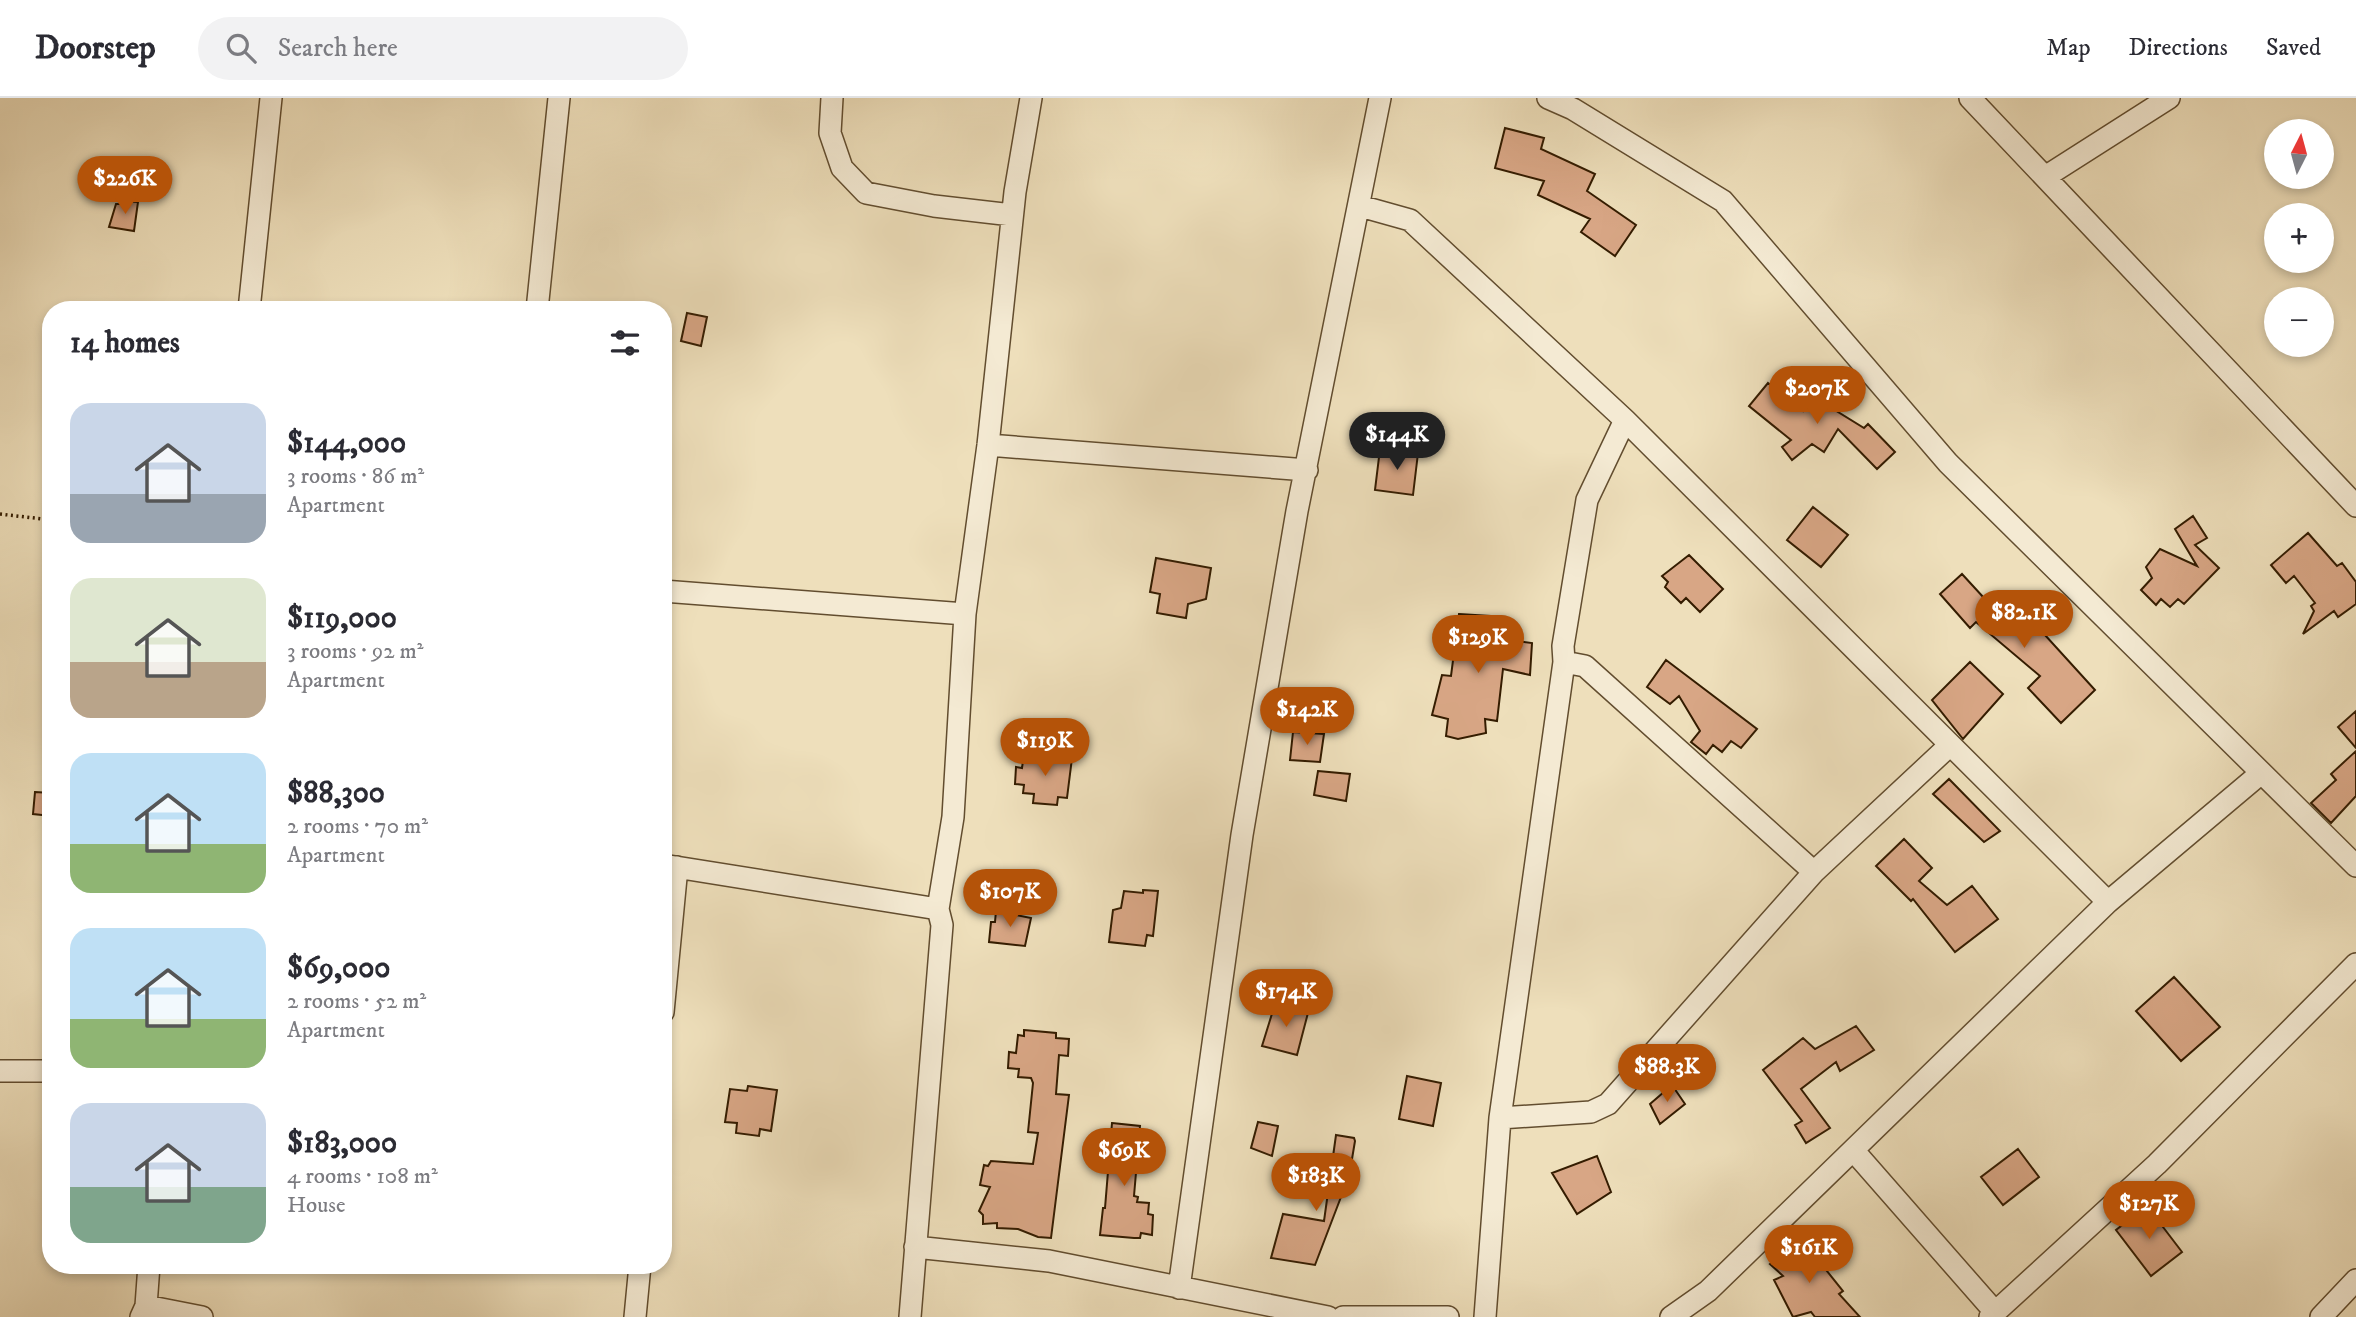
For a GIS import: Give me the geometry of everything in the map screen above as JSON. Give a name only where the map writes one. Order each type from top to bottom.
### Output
[{"type":"street","points":[[250,301],[271,98]]},
{"type":"street","points":[[538,301],[559,98]]},
{"type":"street","points":[[832,98],[830,133],[842,168],[866,193],[934,206],[1013,215]]},
{"type":"street","points":[[910,1317],[942,925],[938,909],[953,817],[965,614],[988,445],[1013,215],[1031,98]]},
{"type":"street","points":[[1179,1288],[1242,835],[1297,510],[1380,98]]},
{"type":"street","points":[[1548,98],[1574,103],[1723,201],[1948,463],[2356,866]]},
{"type":"street","points":[[1970,98],[2356,506]]},
{"type":"street","points":[[2045,177],[2169,98]]},
{"type":"street","points":[[1360,206],[1409,220],[1625,420],[2108,902]]},
{"type":"street","points":[[1485,1317],[1500,1118],[1564,662],[1563,646],[1587,500],[1625,420]]},
{"type":"street","points":[[988,445],[1307,470]]},
{"type":"street","points":[[672,592],[965,614]]},
{"type":"street","points":[[1564,662],[1585,666],[1814,873]]},
{"type":"street","points":[[1500,1118],[1591,1112],[1608,1104],[1814,873],[1949,746]]},
{"type":"street","points":[[1671,1317],[1708,1291],[2108,902],[2260,774]]},
{"type":"street","points":[[672,866],[938,909]]},
{"type":"street","points":[[1853,1150],[1992,1315],[2157,1164],[2356,964]]},
{"type":"street","points":[[0,1071],[42,1071]]},
{"type":"street","points":[[915,1247],[1049,1261],[1328,1317]]},
{"type":"street","points":[[148,1274],[143,1311],[202,1317]]},
{"type":"street","points":[[635,1317],[639,1274]]},
{"type":"street","points":[[2321,1317],[2356,1280]]},
{"type":"street","points":[[1343,1317],[1448,1317]]},
{"type":"path","points":[[0,514],[42,519]]},
{"type":"building","points":[[1505,128],[1544,138],[1541,149],[1595,174],[1587,191],[1636,225],[1615,256],[1581,232],[1590,219],[1538,195],[1544,181],[1495,168]]},
{"type":"building","points":[[123,201],[138,202],[134,231],[109,227],[116,204],[123,204]]},
{"type":"building","points":[[687,313],[707,317],[701,346],[681,341]]},
{"type":"building","points":[[1768,383],[1803,411],[1812,396],[1864,428],[1868,424],[1895,452],[1877,469],[1838,429],[1824,452],[1812,444],[1792,460],[1782,447],[1791,440],[1749,406]]},
{"type":"building","points":[[1380,449],[1418,453],[1413,495],[1375,490]]},
{"type":"building","points":[[1813,507],[1848,535],[1821,567],[1787,540]]},
{"type":"building","points":[[2193,516],[2207,538],[2195,545],[2219,568],[2184,604],[2178,599],[2170,607],[2161,599],[2156,605],[2141,590],[2152,578],[2146,567],[2160,549],[2197,566],[2175,529]]},
{"type":"building","points":[[2308,533],[2337,566],[2342,563],[2356,582],[2356,604],[2338,617],[2334,611],[2303,634],[2314,611],[2311,606],[2315,603],[2294,576],[2286,583],[2271,565]]},
{"type":"building","points":[[1689,555],[1723,589],[1700,612],[1686,598],[1681,603],[1665,587],[1668,582],[1662,576]]},
{"type":"building","points":[[1156,558],[1211,568],[1206,599],[1188,604],[1186,618],[1157,613],[1160,594],[1150,592]]},
{"type":"building","points":[[1962,574],[2006,622],[2016,611],[2045,635],[2095,690],[2061,723],[2028,688],[2040,676],[1976,622],[1970,628],[1940,594]]},
{"type":"building","points":[[1459,614],[1506,617],[1502,639],[1532,643],[1530,675],[1503,669],[1497,721],[1485,719],[1486,733],[1458,739],[1446,736],[1448,719],[1432,715],[1442,675],[1451,676]]},
{"type":"building","points":[[1666,660],[1757,729],[1741,748],[1731,741],[1722,752],[1713,745],[1706,754],[1691,742],[1700,731],[1679,696],[1670,704],[1647,687]]},
{"type":"building","points":[[1970,662],[2003,694],[1963,739],[1932,700]]},
{"type":"building","points":[[2356,711],[2356,748],[2338,727]]},
{"type":"building","points":[[1293,732],[1324,734],[1320,762],[1290,760]]},
{"type":"building","points":[[2356,751],[2356,796],[2331,823],[2311,803],[2336,780],[2331,774]]},
{"type":"building","points":[[1034,754],[1072,758],[1067,798],[1058,797],[1057,805],[1033,803],[1034,794],[1023,793],[1024,785],[1015,784],[1016,767],[1022,768],[1023,761],[1033,762]]},
{"type":"building","points":[[1318,771],[1350,774],[1346,801],[1314,795]]},
{"type":"building","points":[[1949,779],[2000,831],[1984,842],[1933,794]]},
{"type":"building","points":[[35,792],[42,792],[42,815],[33,814]]},
{"type":"building","points":[[1904,839],[1932,868],[1919,881],[1947,905],[1972,886],[1998,919],[1955,952],[1913,899],[1911,901],[1876,866]]},
{"type":"building","points":[[1143,890],[1158,891],[1153,936],[1147,935],[1145,946],[1109,942],[1113,910],[1121,908],[1124,891],[1143,893]]},
{"type":"building","points":[[996,911],[1031,918],[1025,946],[989,942],[991,922],[995,922]]},
{"type":"building","points":[[2174,977],[2220,1027],[2181,1061],[2136,1011]]},
{"type":"building","points":[[1275,1004],[1309,1009],[1297,1055],[1262,1046]]},
{"type":"building","points":[[1856,1026],[1874,1050],[1840,1071],[1836,1062],[1801,1089],[1830,1128],[1806,1143],[1795,1125],[1802,1121],[1763,1070],[1803,1038],[1815,1049]]},
{"type":"building","points":[[1024,1030],[1056,1033],[1056,1038],[1069,1039],[1068,1056],[1059,1055],[1056,1094],[1069,1095],[1051,1238],[1038,1237],[1018,1229],[997,1228],[997,1223],[983,1224],[983,1215],[979,1211],[990,1187],[980,1185],[984,1165],[988,1166],[991,1161],[1033,1164],[1038,1133],[1028,1132],[1033,1083],[1031,1078],[1018,1077],[1019,1069],[1008,1068],[1009,1052],[1016,1053],[1018,1035],[1024,1036]]},
{"type":"building","points":[[1407,1076],[1441,1083],[1433,1126],[1399,1119]]},
{"type":"building","points":[[1672,1085],[1685,1104],[1660,1124],[1650,1104]]},
{"type":"building","points":[[748,1086],[777,1090],[771,1131],[760,1129],[759,1136],[736,1133],[737,1123],[725,1122],[730,1089],[747,1091]]},
{"type":"building","points":[[1258,1122],[1278,1126],[1272,1156],[1251,1148]]},
{"type":"building","points":[[1112,1123],[1140,1126],[1134,1196],[1138,1197],[1137,1202],[1149,1203],[1148,1214],[1153,1215],[1152,1235],[1141,1233],[1140,1238],[1134,1238],[1100,1235]]},
{"type":"building","points":[[1336,1135],[1354,1138],[1355,1141],[1346,1195],[1341,1197],[1315,1265],[1271,1258],[1283,1214],[1324,1221]]},
{"type":"building","points":[[2018,1149],[2039,1177],[2003,1205],[1981,1177]]},
{"type":"building","points":[[1597,1156],[1611,1192],[1577,1214],[1552,1173]]},
{"type":"building","points":[[2147,1206],[2182,1252],[2151,1276],[2116,1230]]},
{"type":"building","points":[[1802,1240],[1843,1291],[1839,1294],[1860,1317],[1815,1317],[1811,1312],[1793,1317],[1774,1280],[1783,1276],[1770,1264]]}]
